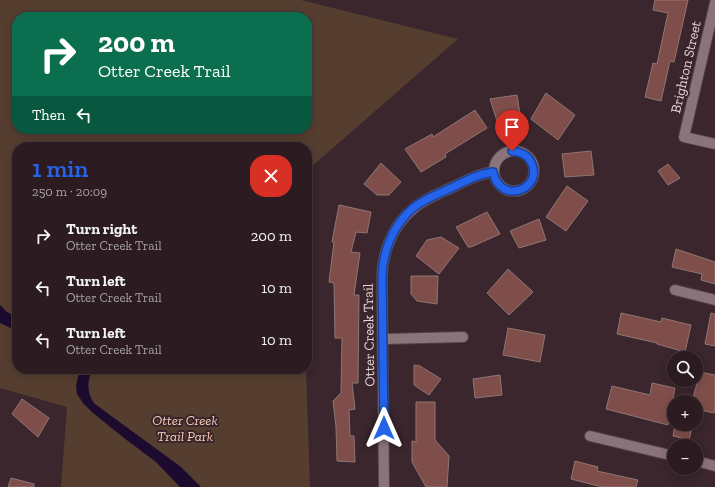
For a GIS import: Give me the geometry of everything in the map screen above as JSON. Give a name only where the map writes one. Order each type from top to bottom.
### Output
[{"type":"street","name":"Brighton Street","points":[[715,3],[684,137],[715,144]]},
{"type":"street","name":"Otter Creek Trail","points":[[384,487],[384,339],[382,266],[388,244],[395,229],[413,208],[480,174],[493,172]]},
{"type":"street","points":[[675,290],[715,300]]},
{"type":"street","points":[[384,339],[463,337]]},
{"type":"street","points":[[590,436],[667,454]]},
{"type":"street","points":[[703,463],[715,466]]},
{"type":"green space","name":"Otter Creek Trail Park","points":[[0,0],[301,0],[458,39],[312,166],[312,142],[12,142],[12,374],[306,374],[310,487],[61,487],[67,407],[0,388]]},
{"type":"shaded area","points":[[0,305],[12,314],[12,329],[0,323]]},
{"type":"shaded area","points":[[79,374],[91,374],[88,386],[90,396],[95,404],[181,467],[201,487],[180,487],[156,462],[93,413],[83,403],[77,394],[76,385]]},
{"type":"building","points":[[655,0],[688,0],[674,62],[670,61],[661,101],[645,97],[653,63],[657,64],[668,13],[653,10]]},
{"type":"building","points":[[546,93],[575,115],[558,140],[531,119]]},
{"type":"building","points":[[517,95],[521,120],[498,124],[490,99]]},
{"type":"building","points":[[475,110],[487,128],[445,154],[446,157],[421,172],[405,149],[432,134],[433,137]]},
{"type":"building","points":[[591,151],[594,175],[565,177],[562,154]]},
{"type":"building","points":[[381,163],[401,182],[389,195],[377,195],[364,184]]},
{"type":"building","points":[[668,164],[680,178],[668,185],[658,171]]},
{"type":"building","points":[[567,186],[588,201],[566,231],[546,217]]},
{"type":"building","points":[[339,205],[371,212],[367,233],[356,232],[351,252],[360,253],[354,295],[359,295],[358,383],[352,383],[355,409],[349,410],[350,436],[354,436],[355,462],[337,461],[336,427],[333,401],[341,393],[342,338],[335,338],[334,283],[329,282],[334,242],[332,242]]},
{"type":"building","points":[[487,212],[500,234],[468,247],[456,227]]},
{"type":"building","points":[[539,219],[546,240],[519,248],[510,231]]},
{"type":"building","points":[[441,237],[459,248],[439,274],[416,256],[427,240]]},
{"type":"building","points":[[676,249],[715,262],[715,284],[701,280],[702,274],[672,267]]},
{"type":"building","points":[[508,269],[533,292],[509,315],[487,293]]},
{"type":"building","points":[[411,276],[438,276],[437,304],[417,301],[411,294]]},
{"type":"building","points":[[621,313],[661,322],[662,318],[691,325],[685,351],[617,334]]},
{"type":"building","points":[[711,313],[715,314],[715,346],[705,344]]},
{"type":"building","points":[[508,328],[545,335],[540,362],[503,355]]},
{"type":"building","points":[[414,365],[420,366],[441,379],[429,395],[414,385]]},
{"type":"building","points":[[703,373],[715,375],[714,413],[703,411],[703,395],[694,395],[696,387],[703,387]]},
{"type":"building","points":[[500,375],[502,395],[475,398],[473,379]]},
{"type":"building","points":[[652,383],[675,388],[674,395],[667,395],[667,425],[606,409],[612,386],[650,395]]},
{"type":"building","points":[[22,399],[49,418],[38,437],[12,414]]},
{"type":"building","points":[[416,402],[435,402],[435,440],[449,456],[447,487],[426,487],[412,462],[412,441],[416,442]]},
{"type":"building","points":[[674,431],[691,431],[689,439],[673,436]]},
{"type":"building","points":[[575,461],[598,467],[597,471],[638,480],[636,487],[602,487],[571,479]]},
{"type":"building","points":[[11,478],[34,484],[34,487],[8,487]]},
{"type":"route","points":[[384,428],[382,266],[388,244],[395,229],[413,208],[430,198],[480,174],[493,172],[500,186],[505,190],[513,192],[527,186],[534,174],[530,159],[520,152],[512,151]]}]
